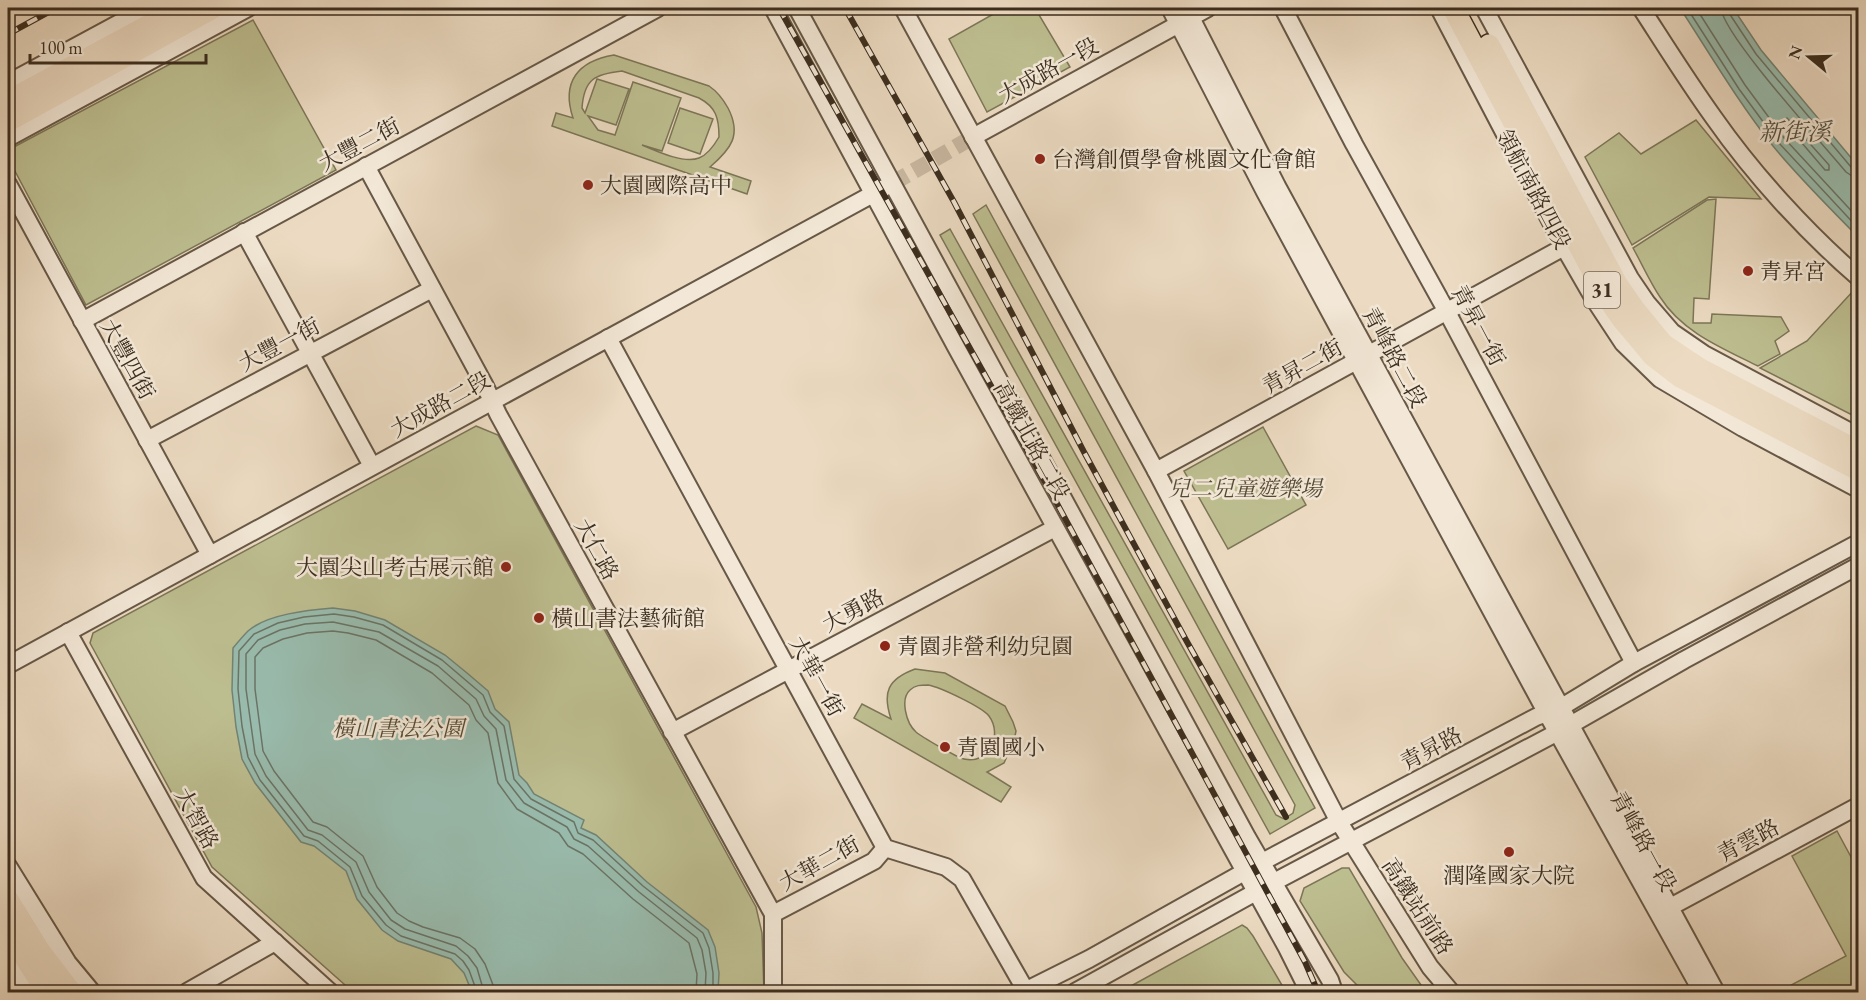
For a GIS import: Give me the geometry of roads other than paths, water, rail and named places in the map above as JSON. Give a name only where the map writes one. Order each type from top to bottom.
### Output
[{"type":"main road","points":[[8,101],[181,8]]},
{"type":"main road","points":[[8,121],[213,8]]},
{"type":"main road","name":"領航南路四段","points":[[1453,8],[1603,291],[1622,319],[1653,356],[1680,377],[1785,432],[1858,485]]},
{"type":"main road","name":"領航南路四段","points":[[1469,8],[1617,284],[1663,344],[1699,368],[1858,451]]},
{"type":"main road","points":[[8,900],[39,950],[71,993]]},
{"type":"main road","points":[[8,931],[48,993]]},
{"type":"street","points":[[8,83],[147,8]]},
{"type":"street","points":[[8,138],[248,8]]},
{"type":"street","name":"大豐二街","points":[[82,321],[658,8]]},
{"type":"street","name":"高鐵北路二段","points":[[773,8],[1310,993]]},
{"type":"street","name":"高鐵北路二段","points":[[797,8],[1262,862],[1332,986]]},
{"type":"street","points":[[903,8],[1156,471],[1339,822]]},
{"type":"street","name":"青峰路二段","points":[[1170,8],[1185,16],[1265,192],[1363,358],[1564,728]]},
{"type":"street","name":"大成路一段","points":[[973,137],[1185,16],[1208,8]]},
{"type":"street","name":"青昇一街","points":[[1283,8],[1634,663]]},
{"type":"street","name":"領航南路四段","points":[[1439,8],[1564,247],[1623,343],[1660,379],[1722,416],[1858,485]]},
{"type":"street","name":"領航南路四段","points":[[1484,8],[1630,278],[1647,303],[1672,332],[1704,354],[1858,436]]},
{"type":"street","points":[[1641,8],[1722,128],[1770,188],[1832,255],[1858,277]]},
{"type":"street","name":"大仁路","points":[[366,166],[773,914],[773,993]]},
{"type":"street","name":"大成路二段","points":[[8,665],[893,183]]},
{"type":"street","name":"大豐四街","points":[[8,184],[210,555]]},
{"type":"street","points":[[244,232],[372,466]]},
{"type":"street","name":"青昇二街","points":[[1156,471],[1564,247]]},
{"type":"street","name":"大豐一街","points":[[147,440],[432,289]]},
{"type":"street","name":"大華一街","points":[[608,338],[885,848]]},
{"type":"street","points":[[1722,416],[1785,432]]},
{"type":"street","name":"大勇路","points":[[672,732],[1055,528]]},
{"type":"street","points":[[1854,545],[1858,528]]},
{"type":"street","name":"青昇路","points":[[1024,992],[1089,959],[1262,862],[1553,710],[1634,663],[1854,545]]},
{"type":"street","name":"青昇路","points":[[1075,993],[1274,882],[1564,728],[1858,566]]},
{"type":"street","name":"大智路","points":[[68,632],[204,878],[330,993]]},
{"type":"street","name":"青峰路一段","points":[[1564,728],[1664,910],[1716,993]]},
{"type":"street","name":"青雲路","points":[[1664,910],[1858,806]]},
{"type":"street","name":"高鐵站前路","points":[[1339,822],[1430,967],[1451,993]]},
{"type":"street","points":[[885,848],[946,867],[962,879],[1024,992]]},
{"type":"street","name":"大華二街","points":[[773,914],[874,861],[885,848]]},
{"type":"street","points":[[8,866],[68,963],[92,993]]},
{"type":"street","name":"青峰路一段","points":[[1664,910],[1702,993]]},
{"type":"street","points":[[187,993],[275,942]]},
{"type":"street","points":[[8,960],[28,993]]},
{"type":"street","points":[[1332,986],[1343,993]]},
{"type":"water","name":"新街溪","points":[[1680,8],[1733,8],[1761,50],[1858,166],[1858,237],[1773,146],[1736,95]]},
{"type":"water","points":[[333,608],[355,611],[385,620],[445,655],[488,691],[495,709],[509,722],[519,775],[534,794],[584,820],[581,828],[596,835],[647,882],[708,930],[715,947],[719,973],[718,992],[472,992],[464,973],[451,959],[398,941],[382,930],[357,899],[346,871],[314,846],[301,842],[255,783],[242,759],[236,727],[232,690],[233,648],[248,631],[266,621],[289,614]]},
{"type":"tunnel","points":[[893,183],[973,137]]},
{"type":"railway","points":[[8,34],[56,8]]},
{"type":"railway","points":[[779,8],[1054,498],[1305,962],[1318,992]]},
{"type":"railway","points":[[845,8],[954,202],[1084,452],[1186,640],[1286,817]]},
{"type":"place","name":"台灣創價學會桃園文化會館","points":[[1040,159]]},
{"type":"place","name":"大園國際高中","points":[[588,185]]},
{"type":"place","name":"青昇宮","points":[[1748,271]]},
{"type":"place","name":"大園尖山考古展示館","points":[[506,567]]},
{"type":"place","name":"橫山書法藝術館","points":[[539,618]]},
{"type":"place","name":"青園非營利幼兒園","points":[[885,646]]},
{"type":"place","name":"青園國小","points":[[945,747]]},
{"type":"place","name":"潤隆國家大院","points":[[1509,852]]},
{"type":"park label","name":"兒二兒童遊樂場","points":[[1245,488]]},
{"type":"park label","name":"橫山書法公園","points":[[398,728]]}]
